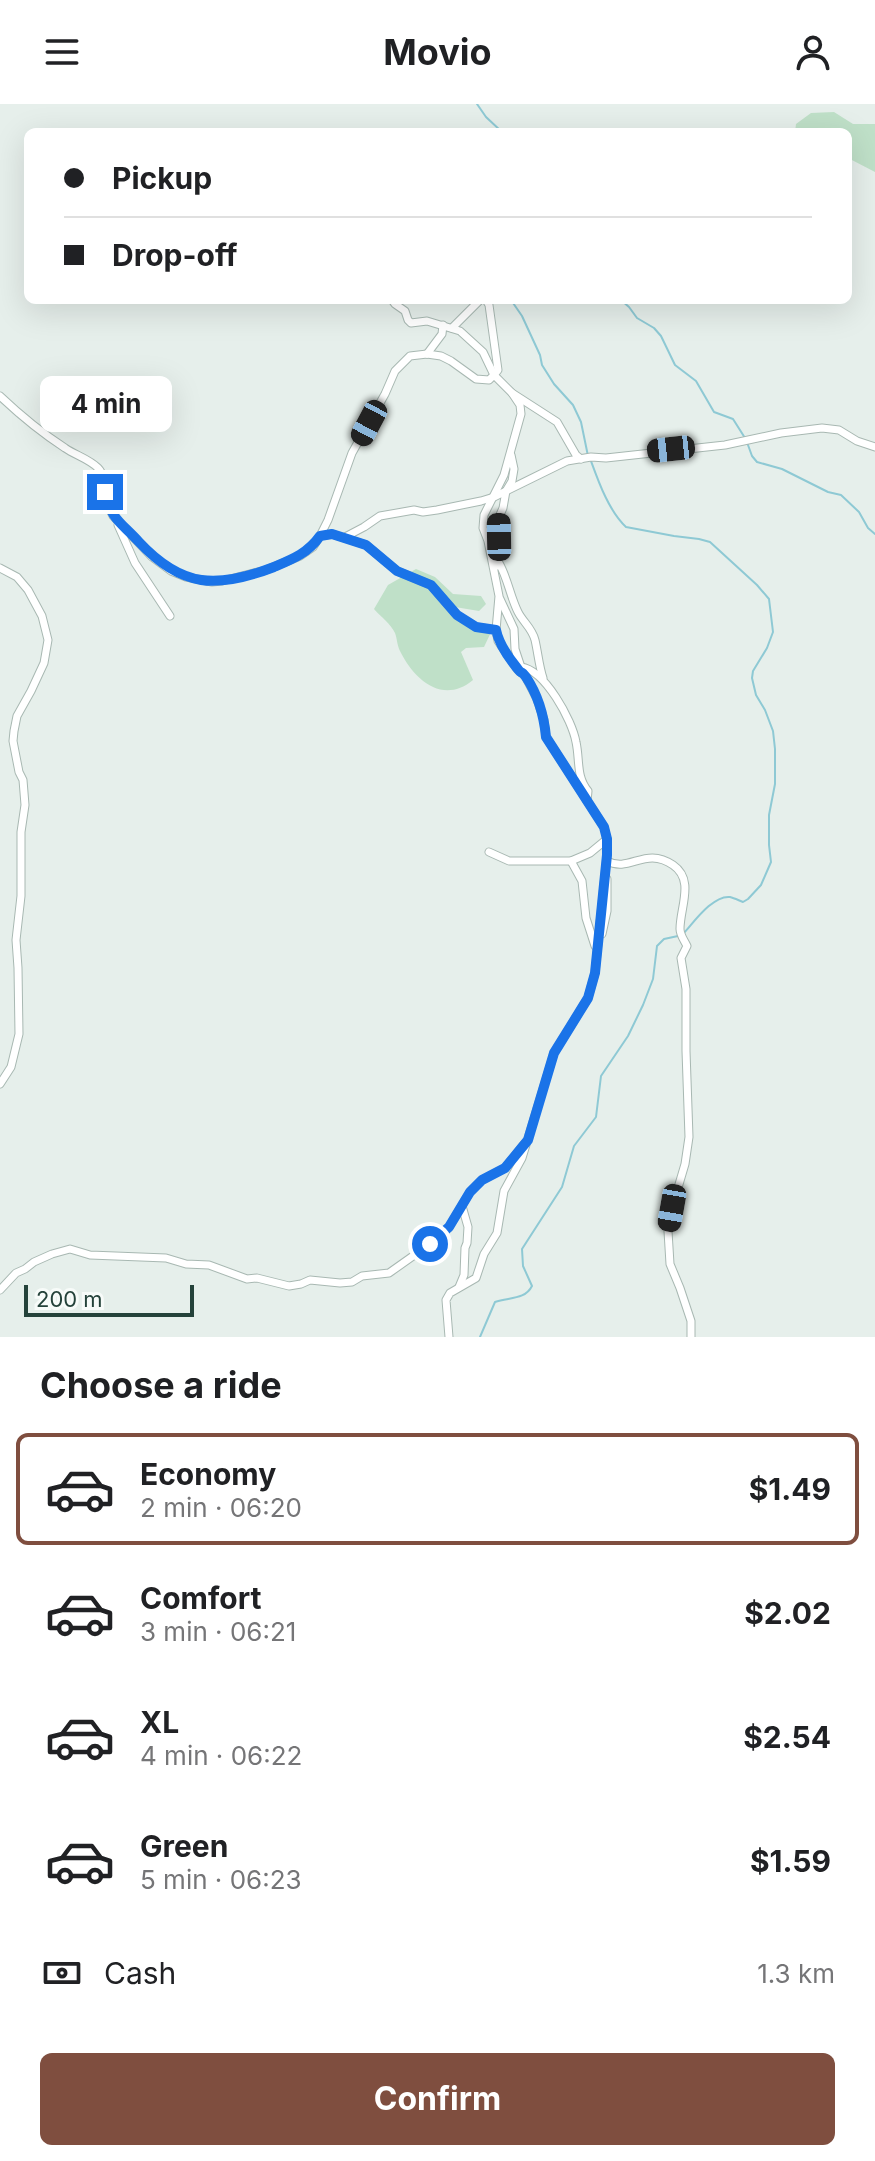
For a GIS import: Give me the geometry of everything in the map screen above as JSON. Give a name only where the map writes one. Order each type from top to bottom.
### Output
[{"type":"street","points":[[395,304],[405,311],[411,323],[427,321],[460,331],[483,352],[494,375],[520,405],[521,414],[504,475],[484,515],[483,528],[499,596],[514,629],[515,649],[537,699],[546,737],[604,827],[607,839],[595,973],[588,998],[554,1053],[522,1158],[504,1191],[497,1233],[484,1254],[476,1278],[450,1293],[446,1300],[449,1337]]},
{"type":"street","points":[[452,328],[479,304]]},
{"type":"street","points":[[113,516],[152,557],[171,571],[186,577],[212,582],[266,570],[292,559],[313,547],[320,536],[352,453],[395,371],[410,356],[441,356],[476,379],[489,380],[498,370],[488,304]]},
{"type":"street","points":[[427,354],[442,334],[443,325]]},
{"type":"street","points":[[512,393],[557,422],[576,455],[587,458]]},
{"type":"street","points":[[0,396],[57,442],[99,469],[110,510],[135,563],[170,616]]},
{"type":"street","points":[[345,537],[380,516],[414,510],[437,510],[494,497],[567,461],[725,445],[822,428],[839,430],[875,447]]},
{"type":"street","points":[[495,576],[499,563],[499,517],[514,469],[510,452]]},
{"type":"street","points":[[320,536],[332,534],[366,545],[397,571],[431,585],[457,615],[476,627],[496,630]]},
{"type":"street","points":[[499,563],[515,607],[534,635],[544,682]]},
{"type":"street","points":[[0,568],[17,577],[28,590],[42,616],[48,640],[44,663],[17,716],[14,731],[13,741],[23,780],[25,805],[16,940],[19,1034],[11,1067],[0,1084]]},
{"type":"street","points":[[499,596],[498,641],[525,676]]},
{"type":"street","points":[[521,667],[527,668],[544,682],[573,732],[579,777],[588,791],[587,801]]},
{"type":"street","points":[[489,852],[509,861],[571,861],[590,853],[607,839]]},
{"type":"street","points":[[607,858],[618,865],[653,857],[676,867],[685,878],[682,936],[687,946],[681,958],[686,989],[689,1137],[668,1231],[670,1264],[691,1321],[691,1337]]},
{"type":"street","points":[[571,861],[582,881],[586,918],[597,950]]},
{"type":"street","points":[[0,1290],[16,1273],[34,1262],[70,1249],[90,1255],[166,1258],[186,1264],[209,1265],[247,1279],[257,1278],[289,1286],[310,1280],[352,1282],[362,1276],[389,1273],[449,1227],[461,1204],[482,1180],[505,1168],[528,1140]]},
{"type":"street","points":[[458,1289],[464,1275],[468,1227],[461,1204]]},
{"type":"green space","points":[[834,112],[853,124],[875,124],[875,172],[852,160],[852,128],[796,128],[796,124],[811,113]]},
{"type":"green space","points":[[416,569],[435,577],[453,594],[481,596],[486,604],[479,611],[455,607],[467,619],[493,628],[484,647],[466,648],[461,652],[473,680],[462,687],[440,689],[421,680],[406,662],[393,630],[374,609],[388,585]]},
{"type":"waterway","points":[[477,104],[498,128]]},
{"type":"waterway","points":[[514,304],[522,316],[542,365],[573,405],[581,422],[588,456]]},
{"type":"waterway","points":[[626,304],[637,318],[661,336],[675,365],[696,381],[714,412],[733,419],[745,438]]},
{"type":"waterway","points":[[748,445],[757,462],[782,469],[828,492],[841,495],[875,534]]},
{"type":"waterway","points":[[591,461],[610,505],[626,527],[710,542],[769,599],[773,632],[752,678],[756,695],[773,731],[775,749],[775,784],[769,815],[771,862],[761,885],[748,899],[743,902],[730,897],[717,900],[684,933]]},
{"type":"waterway","points":[[480,1337],[495,1302],[521,1296],[532,1286],[523,1266],[522,1249],[562,1187],[574,1146],[596,1117],[601,1076],[628,1036],[643,1005],[653,979],[657,946],[664,939],[678,936]]},
{"type":"route","points":[[105,492],[113,516],[152,557],[171,571],[186,577],[212,582],[266,570],[300,556],[313,547],[320,536],[332,534],[366,545],[397,571],[431,585],[457,615],[476,627],[496,630],[498,641],[525,676],[537,699],[546,737],[604,827],[607,855],[595,973],[588,998],[554,1053],[528,1140],[505,1168],[482,1180],[470,1192],[449,1227],[430,1244]]}]
